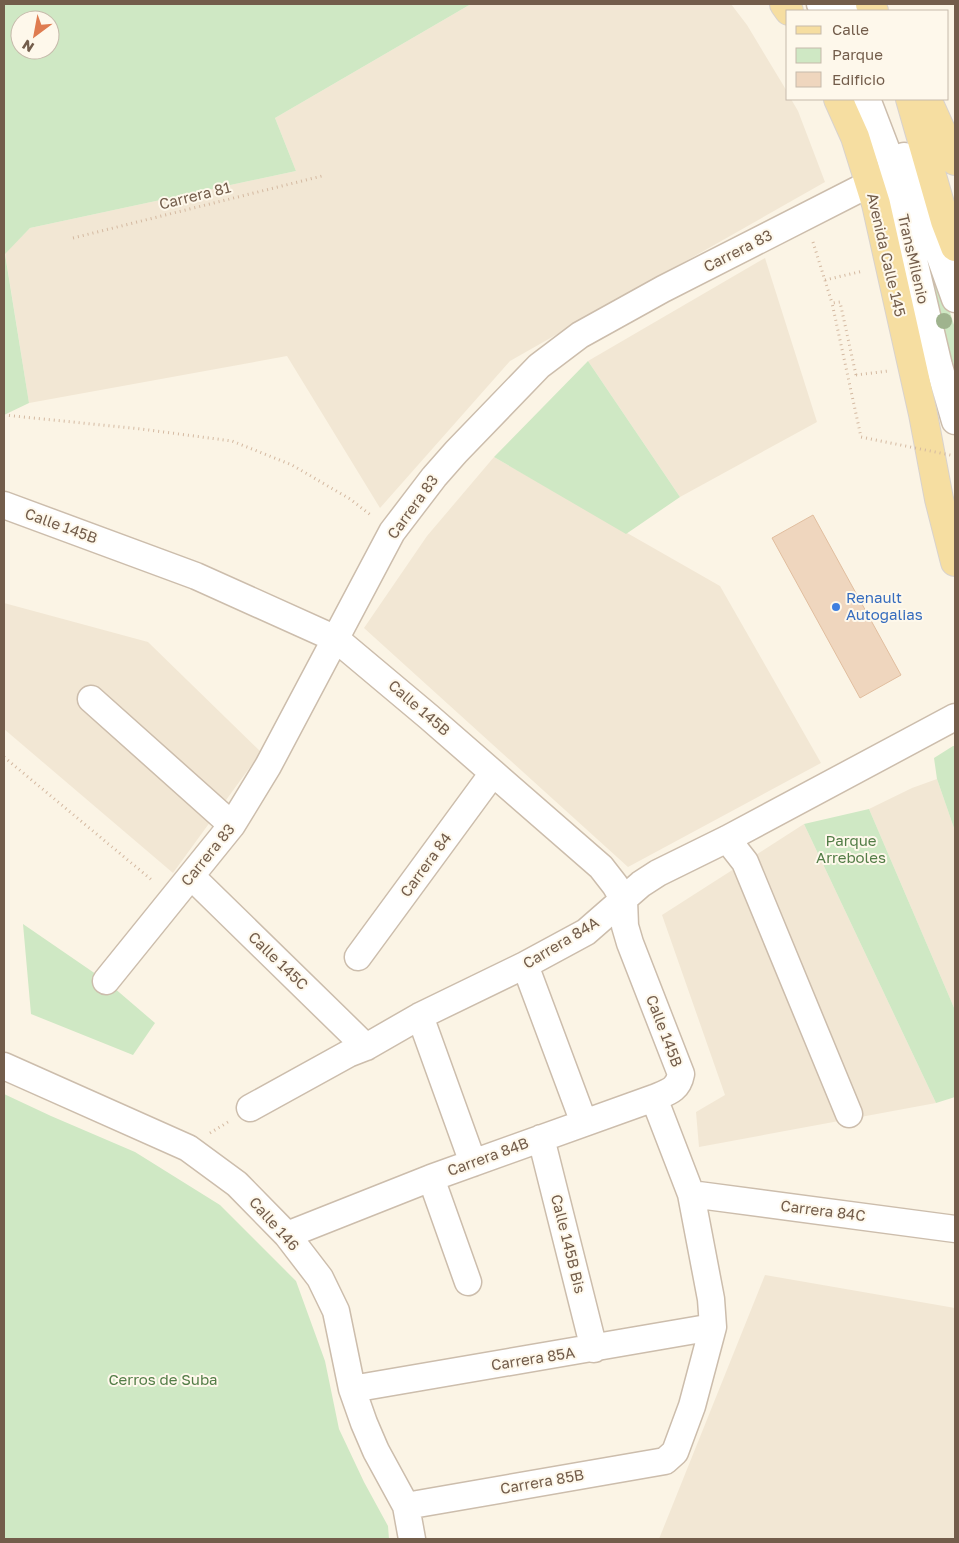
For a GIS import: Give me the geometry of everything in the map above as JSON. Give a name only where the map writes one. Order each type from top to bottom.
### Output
[{"type":"main road","name":"Avenida Calle 145","points":[[838,100],[855,137],[876,204],[939,499],[955,562]]},
{"type":"main road","points":[[910,100],[945,221],[955,247]]},
{"type":"main road","points":[[927,100],[955,161]]},
{"type":"main road","name":"Avenida Calle 145","points":[[922,414],[955,497]]},
{"type":"street","name":"TransMilenio","points":[[867,100],[890,159],[938,366],[955,421]]},
{"type":"street","name":"TransMilenio","points":[[883,100],[955,299]]},
{"type":"street","points":[[898,140],[945,221]]},
{"type":"street","name":"Carrera 83","points":[[106,981],[232,825],[268,766],[392,532],[456,452],[539,366],[589,330],[663,289],[869,184]]},
{"type":"street","name":"Calle 145B","points":[[4,505],[196,576],[336,639],[429,716],[601,867],[615,885],[624,900],[625,926],[630,943],[681,1074]]},
{"type":"street","points":[[91,699],[232,825]]},
{"type":"street","name":"Carrera 84A","points":[[250,1108],[348,1054],[366,1047],[420,1016],[525,965],[586,932],[658,873],[728,839],[955,717]]},
{"type":"street","name":"Carrera 84","points":[[358,957],[493,773]]},
{"type":"street","points":[[728,839],[745,862],[849,1114]]},
{"type":"street","name":"Calle 145C","points":[[191,876],[366,1047]]},
{"type":"street","points":[[525,965],[584,1123]]},
{"type":"street","points":[[420,1016],[473,1163]]},
{"type":"street","name":"Calle 146","points":[[4,1066],[188,1148],[237,1184],[287,1235],[320,1278],[336,1311],[352,1389],[376,1451],[406,1506],[412,1539]]},
{"type":"street","name":"Carrera 84B","points":[[287,1235],[431,1178],[654,1098],[672,1090],[680,1083],[681,1074]]},
{"type":"street","points":[[654,1098],[691,1194],[711,1299],[713,1327]]},
{"type":"street","name":"Calle 145B Bis","points":[[541,1138],[594,1349]]},
{"type":"street","points":[[431,1178],[468,1282]]},
{"type":"street","name":"Carrera 84C","points":[[691,1194],[955,1229]]},
{"type":"street","name":"Carrera 85A","points":[[352,1389],[594,1349],[713,1327]]},
{"type":"street","name":"Carrera 85B","points":[[406,1506],[665,1461],[676,1452],[692,1406],[713,1327]]},
{"type":"path","name":"Carrera 81","points":[[73,238],[322,176]]},
{"type":"path","points":[[804,217],[832,301],[861,437],[955,456]]},
{"type":"path","points":[[825,280],[869,270]]},
{"type":"path","points":[[832,301],[840,302],[856,374],[893,371]]},
{"type":"path","points":[[4,415],[141,429],[232,441],[292,465],[350,499],[392,532]]},
{"type":"path","points":[[4,757],[173,898]]},
{"type":"path","points":[[188,1148],[250,1108]]},
{"type":"shaded area","points":[[471,4],[731,4],[747,25],[786,90],[786,100],[792,100],[798,111],[825,182],[510,361],[380,508],[287,356],[29,403],[5,253],[30,228],[296,171],[275,118]]},
{"type":"shaded area","points":[[765,258],[817,422],[680,497],[588,361]]},
{"type":"shaded area","points":[[494,457],[720,586],[821,763],[628,867],[364,628],[427,536]]},
{"type":"shaded area","points":[[4,603],[148,642],[261,752],[173,873],[4,729]]},
{"type":"shaded area","points":[[937,779],[955,831],[955,1010],[869,809],[912,788]]},
{"type":"shaded area","points":[[804,824],[936,1103],[699,1147],[696,1112],[725,1095],[662,915]]},
{"type":"shaded area","points":[[765,1275],[955,1308],[955,1539],[659,1539]]},
{"type":"green space","points":[[4,4],[471,4],[275,118],[296,171],[30,228],[5,254],[29,403],[4,415]]},
{"type":"green space","points":[[920,219],[955,328],[955,391],[912,222]]},
{"type":"green space","points":[[588,361],[680,497],[626,534],[494,457]]},
{"type":"green space","points":[[955,746],[955,831],[937,779],[934,758]]},
{"type":"green space","name":"Parque Arreboles","points":[[869,809],[955,1010],[955,1097],[936,1103],[804,824]]},
{"type":"green space","points":[[23,924],[106,981],[155,1023],[133,1055],[31,1014]]},
{"type":"green space","name":"Cerros de Suba","points":[[4,1094],[135,1152],[220,1205],[296,1281],[325,1361],[339,1429],[364,1482],[388,1526],[389,1539],[4,1539]]},
{"type":"building","name":"Renault Autogalias","points":[[813,515],[901,675],[860,698],[772,538]]},
{"type":"place","name":"Renault Autogalias","points":[[836,607]]}]
